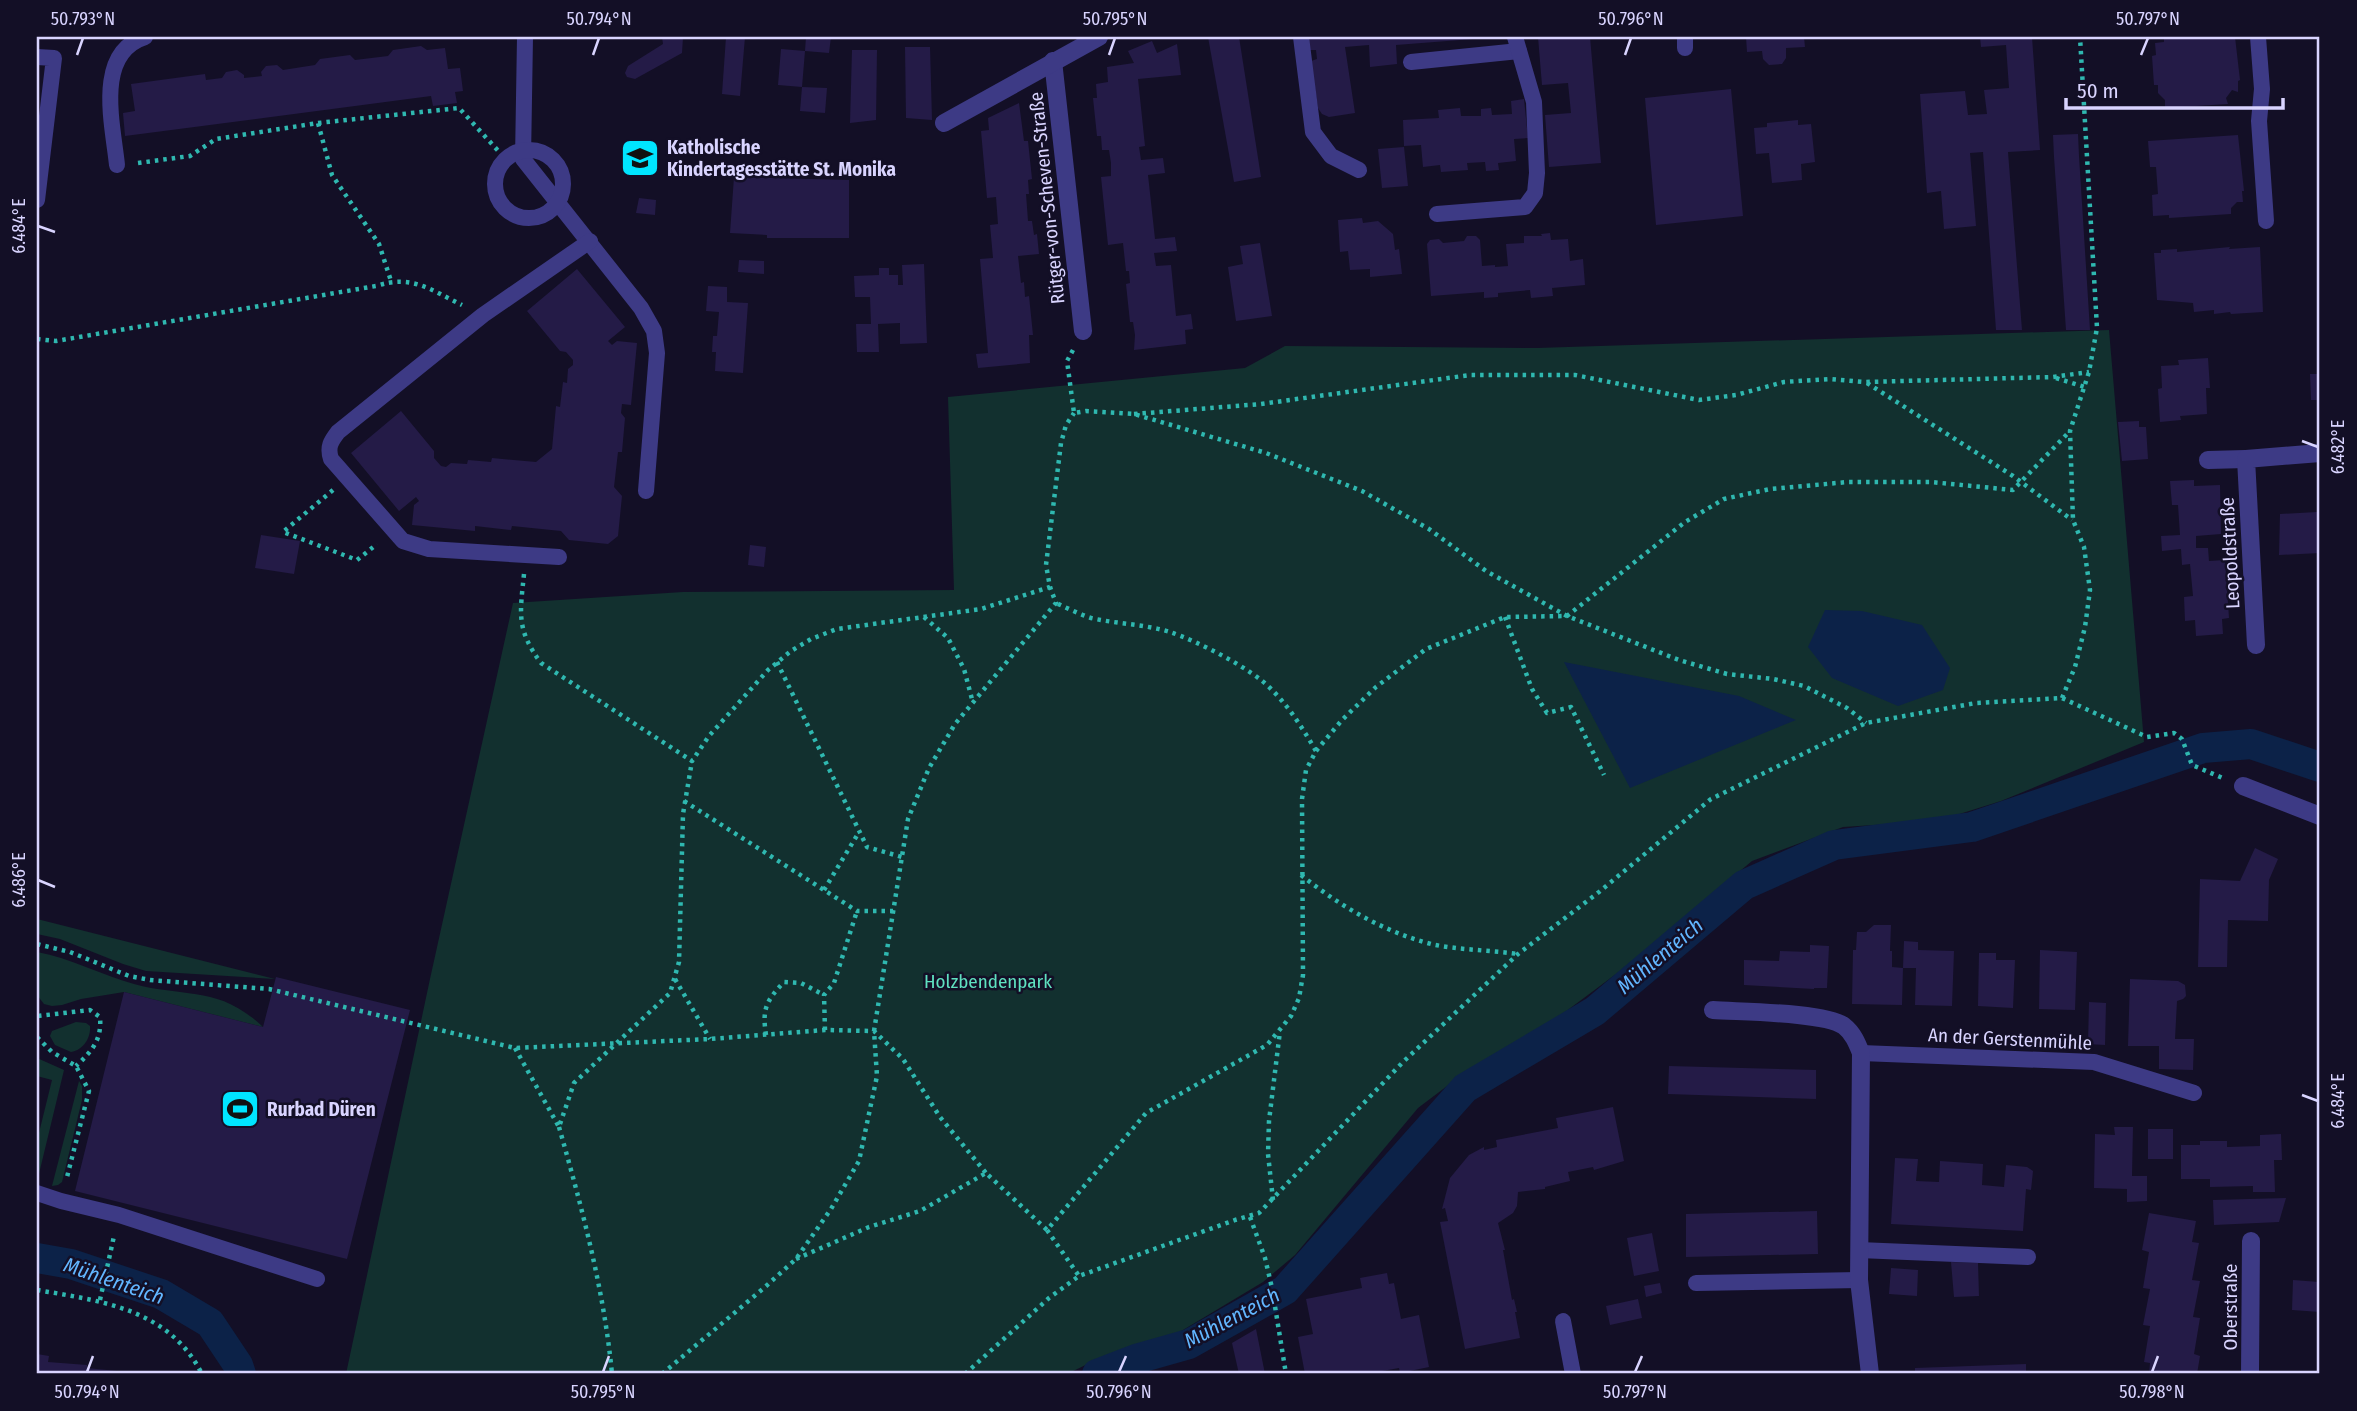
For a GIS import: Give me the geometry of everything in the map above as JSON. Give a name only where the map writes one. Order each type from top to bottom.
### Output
[{"type":"street","name":"Rütger-von-Scheven-Straße","points":[[944,123],[1099,37]]},
{"type":"street","name":"Rütger-von-Scheven-Straße","points":[[1053,61],[1083,331]]},
{"type":"street","points":[[2208,460],[2320,453]]},
{"type":"street","name":"Leopoldstraße","points":[[2246,459],[2256,645]]},
{"type":"street","points":[[2243,786],[2320,816]]},
{"type":"street","points":[[1713,1010],[1824,1017],[1843,1025],[1855,1038],[1861,1054],[1859,1280],[1870,1374]]},
{"type":"street","name":"Oberstraße","points":[[2250,1374],[2251,1241]]},
{"type":"lane","points":[[117,165],[109,95],[115,63],[134,40],[145,37]]},
{"type":"lane","points":[[525,37],[523,159],[641,307],[654,331],[657,353],[646,491]]},
{"type":"lane","points":[[1301,37],[1313,132],[1331,156],[1359,170]]},
{"type":"lane","points":[[2258,37],[2262,89],[2259,121],[2266,221]]},
{"type":"lane","points":[[1411,61],[1517,44],[1534,102],[1537,173],[1535,193],[1525,207],[1437,214]]},
{"type":"lane","points":[[37,57],[54,58],[37,201]]},
{"type":"lane","points":[[522,150],[536,150],[548,155],[558,164],[563,177],[563,191],[558,203],[549,213],[536,218],[523,218],[510,213],[501,204],[495,191],[495,177],[500,165],[506,160],[510,155],[522,150]]},
{"type":"lane","points":[[559,557],[422,548],[403,541],[331,459],[328,451],[338,432],[483,315],[590,241]]},
{"type":"lane","name":"An der Gerstenmühle","points":[[1861,1054],[2094,1062],[2194,1093]]},
{"type":"lane","points":[[37,1193],[118,1215],[317,1279]]},
{"type":"lane","points":[[1859,1250],[2028,1257]]},
{"type":"lane","points":[[1696,1283],[1859,1280]]},
{"type":"lane","points":[[1563,1321],[1573,1374]]},
{"type":"path","points":[[2062,698],[2075,667],[2085,627],[2090,590],[2084,547],[2073,520],[2070,431],[2089,372],[2097,328],[2080,37]]},
{"type":"path","points":[[117,165],[190,156],[216,139],[318,122],[459,108],[506,160]]},
{"type":"path","points":[[318,122],[332,175],[379,244],[391,281]]},
{"type":"path","points":[[37,339],[56,341],[376,286],[391,281],[407,281],[423,286],[483,315]]},
{"type":"path","points":[[1083,331],[1067,362],[1074,413],[1066,425],[1060,443],[1046,565],[1056,603],[1090,617],[1170,632],[1236,663],[1270,687],[1295,718],[1315,751]]},
{"type":"path","points":[[1074,413],[1086,411],[1134,414],[1261,404],[1470,375],[1575,375],[1699,400],[1736,395],[1784,382],[1830,379],[1865,382],[2053,377],[2089,372]]},
{"type":"path","points":[[2053,377],[2085,387]]},
{"type":"path","points":[[1865,382],[2021,482],[2073,520]]},
{"type":"path","points":[[1134,414],[1266,453],[1362,491],[1429,529],[1486,571],[1567,616],[1679,660],[1727,674],[1773,679],[1804,686],[1847,708],[1866,723]]},
{"type":"path","points":[[1047,1230],[1146,1113],[1267,1045],[1291,1016],[1299,998],[1303,975],[1302,799],[1306,770],[1315,751],[1376,687],[1426,649],[1505,617],[1567,616],[1685,522],[1724,499],[1770,489],[1848,482],[1931,482],[2013,490],[2070,431]]},
{"type":"path","points":[[348,478],[283,532],[357,560],[393,530]]},
{"type":"path","points":[[526,554],[521,627],[528,645],[541,663],[692,761]]},
{"type":"path","points":[[559,1127],[574,1083],[670,992],[679,962],[684,801],[692,761],[709,736],[777,662],[811,639],[837,629],[981,609],[1050,587]]},
{"type":"path","points":[[662,1374],[796,1259],[831,1209],[859,1161],[877,1076],[874,1031],[908,819],[929,768],[955,724],[1056,603]]},
{"type":"path","points":[[924,617],[948,638],[964,669],[973,703]]},
{"type":"path","points":[[1505,617],[1532,689],[1548,713],[1571,707],[1604,775]]},
{"type":"path","points":[[777,662],[867,846],[902,857]]},
{"type":"path","points":[[965,1374],[1049,1298],[1079,1276],[1259,1213],[1403,1062],[1518,954],[1599,892],[1711,799],[1866,723],[1976,703],[2062,698],[2147,737],[2174,733],[2182,739],[2192,765],[2243,786]]},
{"type":"path","points":[[684,801],[857,911],[893,911]]},
{"type":"path","points":[[824,890],[859,831]]},
{"type":"path","points":[[1301,875],[1360,917],[1432,944],[1518,954]]},
{"type":"path","points":[[825,1030],[824,995],[834,983],[857,911]]},
{"type":"path","points":[[37,944],[69,952],[129,976],[269,989],[515,1048],[710,1039],[825,1030],[874,1031],[903,1059],[940,1117],[986,1173],[1047,1230],[1079,1276]]},
{"type":"path","points":[[674,978],[710,1039]]},
{"type":"path","points":[[766,1035],[762,1014],[771,995],[783,982],[801,984],[824,995]]},
{"type":"path","points":[[37,1011],[37,1017],[90,1010],[100,1017],[102,1031],[90,1052],[76,1066]]},
{"type":"path","points":[[1273,1201],[1268,1154],[1269,1121],[1280,1030]]},
{"type":"path","points":[[37,1037],[52,1052],[76,1066],[89,1091],[61,1201]]},
{"type":"path","points":[[515,1048],[559,1127],[581,1203],[598,1281],[612,1374]]},
{"type":"path","points":[[796,1259],[869,1227],[920,1211],[986,1173]]},
{"type":"path","points":[[1250,1217],[1265,1258],[1272,1288],[1286,1374]]},
{"type":"path","points":[[100,1300],[110,1255]]},
{"type":"path","points":[[37,1290],[100,1300],[140,1315],[163,1328],[194,1357],[202,1374]]},
{"type":"green space","name":"Holzbendenpark","points":[[2109,330],[2144,742],[2001,801],[1937,821],[1843,827],[1752,861],[1620,971],[1533,1036],[1459,1077],[1418,1108],[1295,1255],[1263,1282],[1168,1339],[1138,1351],[1102,1357],[1067,1374],[346,1374],[513,603],[683,592],[954,590],[948,397],[1245,368],[1285,346],[1537,348]]},
{"type":"green space","points":[[37,919],[275,979],[146,971],[60,939],[37,934]]},
{"type":"green space","points":[[37,952],[62,958],[134,984],[216,999],[247,1014],[263,1027],[124,992],[62,1005],[44,1004],[37,995]]},
{"type":"green space","points":[[76,1022],[90,1026],[83,1046],[71,1052],[55,1045],[50,1036],[52,1031]]},
{"type":"green space","points":[[37,1058],[64,1070],[37,1182],[37,1141],[52,1080],[37,1076]]},
{"type":"green space","points":[[79,1081],[82,1086],[82,1100],[62,1182],[52,1186]]},
{"type":"water","points":[[1825,610],[1862,611],[1922,625],[1950,668],[1943,690],[1898,706],[1832,678],[1808,647]]},
{"type":"water","points":[[1564,662],[1739,696],[1796,720],[1630,788]]},
{"type":"building","points":[[662,37],[683,37],[682,53],[635,79],[627,77],[625,73],[628,66],[663,44]]},
{"type":"building","points":[[726,37],[745,37],[740,96],[722,94]]},
{"type":"building","points":[[806,37],[831,37],[829,53],[805,51]]},
{"type":"building","points":[[1208,37],[1239,37],[1261,177],[1234,182]]},
{"type":"building","points":[[1308,37],[1473,39],[1396,45],[1397,64],[1370,67],[1369,45],[1345,47],[1355,113],[1329,117],[1322,114],[1318,108],[1311,61],[1317,59],[1316,50],[1310,50]]},
{"type":"building","points":[[1538,37],[1590,37],[1601,163],[1549,167],[1545,115],[1571,113],[1568,83],[1542,85]]},
{"type":"building","points":[[1746,37],[1804,37],[1805,47],[1786,48],[1786,58],[1782,64],[1769,65],[1763,59],[1762,51],[1747,52]]},
{"type":"building","points":[[1980,37],[2032,37],[2040,150],[2008,152],[2022,330],[1996,330],[1983,152],[1970,153],[1976,226],[1944,229],[1941,191],[1927,193],[1920,94],[1965,91],[1968,115],[1987,114],[1984,90],[2009,88],[2006,45],[1981,47]]},
{"type":"building","points":[[2164,37],[2235,37],[2240,80],[2238,92],[2232,90],[2226,98],[2228,104],[2165,108],[2165,100],[2158,93],[2158,85],[2154,85],[2152,56],[2156,55],[2155,43],[2164,42]]},
{"type":"building","points":[[1152,41],[1157,53],[1177,44],[1181,75],[1138,79],[1145,146],[1139,147],[1141,160],[1163,158],[1165,173],[1148,175],[1155,239],[1175,237],[1177,251],[1154,253],[1156,266],[1171,265],[1176,316],[1191,314],[1193,329],[1185,330],[1186,344],[1134,350],[1135,335],[1133,322],[1130,322],[1126,284],[1130,283],[1129,271],[1126,271],[1123,243],[1108,245],[1101,177],[1111,176],[1111,163],[1109,150],[1102,150],[1101,136],[1097,136],[1093,98],[1097,98],[1096,84],[1108,82],[1107,67],[1134,63],[1128,51]]},
{"type":"building","points":[[421,46],[427,50],[445,48],[448,69],[460,68],[463,91],[455,92],[457,103],[433,106],[431,96],[125,136],[123,113],[135,111],[131,84],[205,74],[206,80],[222,78],[226,72],[237,70],[244,78],[262,76],[261,72],[266,66],[277,65],[283,70],[315,65],[320,59],[350,55],[355,60],[388,56],[393,50]]},
{"type":"building","points":[[905,47],[930,47],[932,120],[906,118]]},
{"type":"building","points":[[781,49],[805,51],[802,87],[778,85]]},
{"type":"building","points":[[852,50],[877,50],[876,120],[850,123]]},
{"type":"building","points":[[802,87],[827,88],[825,113],[800,111]]},
{"type":"building","points":[[1731,89],[1743,216],[1656,225],[1645,98]]},
{"type":"building","points":[[1524,99],[1528,138],[1514,139],[1516,161],[1498,163],[1499,170],[1486,171],[1485,162],[1467,163],[1468,170],[1441,172],[1440,165],[1423,167],[1421,145],[1404,146],[1403,120],[1439,118],[1438,110],[1460,108],[1461,116],[1481,116],[1481,109],[1491,108],[1492,115],[1512,114],[1511,101]]},
{"type":"building","points":[[1019,103],[1024,141],[1028,141],[1032,179],[1028,180],[1029,194],[1026,194],[1028,221],[1032,221],[1034,235],[1037,234],[1039,254],[1018,256],[1021,283],[1024,282],[1025,297],[1029,296],[1033,335],[1029,335],[1030,363],[978,368],[976,354],[988,353],[980,259],[993,258],[990,225],[998,224],[996,197],[987,198],[981,131],[989,130],[988,118]]},
{"type":"building","points":[[1798,120],[1798,125],[1811,124],[1815,162],[1801,164],[1802,180],[1772,183],[1769,153],[1756,154],[1754,128],[1767,127],[1767,123]]},
{"type":"building","points":[[2078,134],[2090,330],[2066,330],[2053,135]]},
{"type":"building","points":[[2238,135],[2244,191],[2243,202],[2237,202],[2231,208],[2231,214],[2169,218],[2169,215],[2153,216],[2152,195],[2158,194],[2156,167],[2150,167],[2148,141]]},
{"type":"building","points":[[1404,147],[1408,186],[1382,188],[1378,149]]},
{"type":"building","points":[[734,177],[849,180],[849,238],[767,238],[767,235],[730,233]]},
{"type":"building","points":[[639,198],[656,200],[655,215],[636,213]]},
{"type":"building","points":[[1362,218],[1363,223],[1378,221],[1393,234],[1395,250],[1399,249],[1402,274],[1370,277],[1370,269],[1350,270],[1348,251],[1340,252],[1338,220]]},
{"type":"building","points":[[1550,233],[1551,240],[1568,239],[1570,261],[1583,259],[1585,285],[1552,288],[1553,296],[1531,298],[1530,290],[1498,293],[1498,297],[1484,298],[1484,292],[1431,296],[1427,244],[1430,240],[1439,239],[1443,243],[1464,241],[1467,236],[1476,236],[1480,240],[1482,266],[1495,267],[1508,266],[1506,244],[1524,243],[1524,236]]},
{"type":"building","points":[[1260,243],[1272,316],[1236,321],[1228,267],[1243,264],[1240,246]]},
{"type":"building","points":[[2230,247],[2229,249],[2260,247],[2263,312],[2194,312],[2193,303],[2157,300],[2154,253],[2161,253],[2161,250],[2177,249],[2177,252]]},
{"type":"building","points":[[739,260],[764,261],[764,274],[738,272]]},
{"type":"building","points":[[924,264],[927,343],[900,344],[900,323],[878,324],[879,352],[857,352],[856,324],[871,324],[870,297],[855,297],[854,276],[879,275],[879,268],[889,268],[889,275],[898,275],[898,285],[903,285],[902,265]]},
{"type":"building","points":[[577,269],[625,327],[608,341],[612,345],[617,341],[637,343],[631,405],[622,404],[621,413],[625,418],[622,452],[618,452],[614,487],[622,496],[618,536],[608,544],[569,540],[561,531],[512,526],[511,530],[475,526],[475,531],[412,525],[414,505],[419,501],[416,497],[399,511],[351,453],[401,411],[434,451],[434,458],[441,466],[446,467],[451,463],[467,464],[468,460],[491,462],[492,458],[536,462],[552,449],[556,406],[560,407],[563,382],[567,383],[568,369],[573,365],[573,360],[566,352],[560,351],[527,311]]},
{"type":"building","points":[[708,286],[727,287],[727,302],[748,303],[743,373],[715,371],[713,336],[717,336],[719,312],[706,311]]},
{"type":"building","points":[[2208,358],[2210,388],[2206,388],[2207,414],[2180,416],[2181,420],[2160,422],[2158,389],[2162,388],[2161,366],[2179,365],[2178,360]]},
{"type":"building","points":[[2310,374],[2320,374],[2320,400],[2311,400]]},
{"type":"building","points":[[2139,421],[2139,427],[2146,427],[2148,459],[2122,461],[2118,422]]},
{"type":"building","points":[[2194,480],[2194,486],[2220,485],[2221,534],[2196,536],[2196,548],[2208,548],[2209,561],[2225,560],[2229,618],[2222,619],[2223,634],[2196,636],[2195,620],[2185,621],[2184,597],[2193,596],[2190,564],[2182,565],[2181,549],[2162,551],[2161,536],[2180,535],[2178,505],[2172,505],[2170,481]]},
{"type":"building","points":[[2317,512],[2320,553],[2279,555],[2280,514]]},
{"type":"building","points":[[261,535],[300,541],[294,574],[255,568]]},
{"type":"building","points":[[750,545],[766,547],[764,567],[748,565]]},
{"type":"building","points":[[2255,848],[2278,859],[2269,880],[2268,921],[2228,920],[2227,967],[2198,967],[2200,879],[2240,881]]},
{"type":"building","points":[[1874,925],[1891,925],[1892,967],[1903,968],[1902,1005],[1852,1004],[1853,950],[1856,950],[1857,932],[1866,932]]},
{"type":"building","points":[[1904,941],[1918,942],[1918,950],[1954,951],[1952,1006],[1915,1005],[1916,968],[1903,968]]},
{"type":"building","points":[[1810,945],[1829,946],[1827,988],[1744,985],[1744,960],[1779,961],[1780,951],[1810,952]]},
{"type":"building","points":[[2040,950],[2077,952],[2075,1010],[2039,1009]]},
{"type":"building","points":[[1979,953],[1996,953],[1996,960],[2015,960],[2013,1008],[1978,1006]]},
{"type":"building","name":"Rurbad Düren","points":[[276,977],[410,1010],[347,1259],[75,1191],[124,992],[263,1027]]},
{"type":"building","points":[[2130,979],[2178,981],[2185,985],[2186,996],[2177,1001],[2175,1039],[2194,1039],[2193,1070],[2159,1069],[2159,1046],[2128,1046]]},
{"type":"building","points":[[2089,1002],[2106,1003],[2105,1045],[2088,1044]]},
{"type":"building","points":[[1669,1066],[1816,1070],[1816,1099],[1668,1094]]},
{"type":"building","points":[[1613,1107],[1624,1161],[1594,1170],[1593,1167],[1568,1172],[1570,1181],[1545,1189],[1518,1192],[1517,1206],[1513,1213],[1498,1223],[1520,1338],[1465,1349],[1440,1222],[1448,1221],[1445,1208],[1442,1209],[1450,1178],[1469,1155],[1484,1147],[1484,1150],[1497,1147],[1496,1140],[1558,1128],[1556,1118]]},
{"type":"building","points":[[2114,1127],[2133,1127],[2132,1176],[2147,1176],[2147,1201],[2127,1202],[2127,1189],[2094,1188],[2095,1134],[2115,1135]]},
{"type":"building","points":[[2148,1129],[2173,1129],[2173,1159],[2148,1159]]},
{"type":"building","points":[[2281,1134],[2282,1160],[2274,1160],[2275,1192],[2253,1192],[2253,1186],[2210,1187],[2210,1179],[2181,1179],[2181,1145],[2200,1145],[2200,1141],[2227,1141],[2227,1147],[2260,1146],[2260,1135]]},
{"type":"building","points":[[1895,1158],[1918,1159],[1916,1181],[1939,1182],[1940,1161],[1983,1164],[1982,1185],[2004,1187],[2006,1165],[2027,1167],[2033,1171],[2031,1190],[2026,1189],[2023,1231],[1891,1224]]},
{"type":"building","points":[[2286,1198],[2279,1222],[2214,1225],[2213,1200]]},
{"type":"building","points":[[1817,1211],[1818,1254],[1686,1257],[1686,1214]]},
{"type":"building","points":[[2149,1213],[2196,1221],[2192,1242],[2199,1243],[2192,1280],[2200,1281],[2193,1317],[2200,1318],[2194,1354],[2200,1356],[2197,1374],[2149,1374],[2150,1363],[2144,1362],[2150,1326],[2143,1325],[2150,1289],[2143,1288],[2149,1252],[2142,1250]]},
{"type":"building","points":[[1652,1233],[1659,1271],[1634,1276],[1627,1238]]},
{"type":"building","points":[[1951,1262],[1978,1263],[1979,1296],[1954,1297]]},
{"type":"building","points":[[1891,1268],[1918,1270],[1917,1296],[1889,1294]]},
{"type":"building","points":[[1387,1273],[1389,1284],[1394,1283],[1401,1319],[1419,1315],[1429,1367],[1400,1373],[1399,1368],[1366,1374],[1305,1374],[1298,1337],[1313,1334],[1306,1299],[1362,1288],[1360,1278]]},
{"type":"building","points":[[2293,1280],[2319,1282],[2320,1312],[2292,1310]]},
{"type":"building","points":[[1660,1283],[1662,1293],[1646,1297],[1644,1286]]},
{"type":"building","points":[[1638,1299],[1642,1318],[1610,1325],[1606,1306]]},
{"type":"building","points":[[1256,1329],[1265,1374],[1239,1374],[1232,1343]]},
{"type":"building","points":[[37,1354],[49,1356],[48,1362],[87,1365],[87,1368],[127,1374],[37,1374]]},
{"type":"building","points":[[2026,1364],[2026,1374],[1915,1374],[1915,1368]]},
{"type":"waterway","name":"Mühlenteich","points":[[1097,1374],[1136,1359],[1189,1344],[1285,1290],[1465,1088],[1595,1011],[1744,885],[1834,845],[1972,827],[2203,748],[2251,744],[2320,767]]},
{"type":"waterway","name":"Mühlenteich","points":[[37,1258],[71,1264],[161,1294],[210,1323],[238,1365],[241,1374]]},
{"type":"place","name":"Katholische Kindertagesstätte St. Monika","points":[[640,158]]},
{"type":"place","name":"Rurbad Düren","points":[[240,1109]]}]
